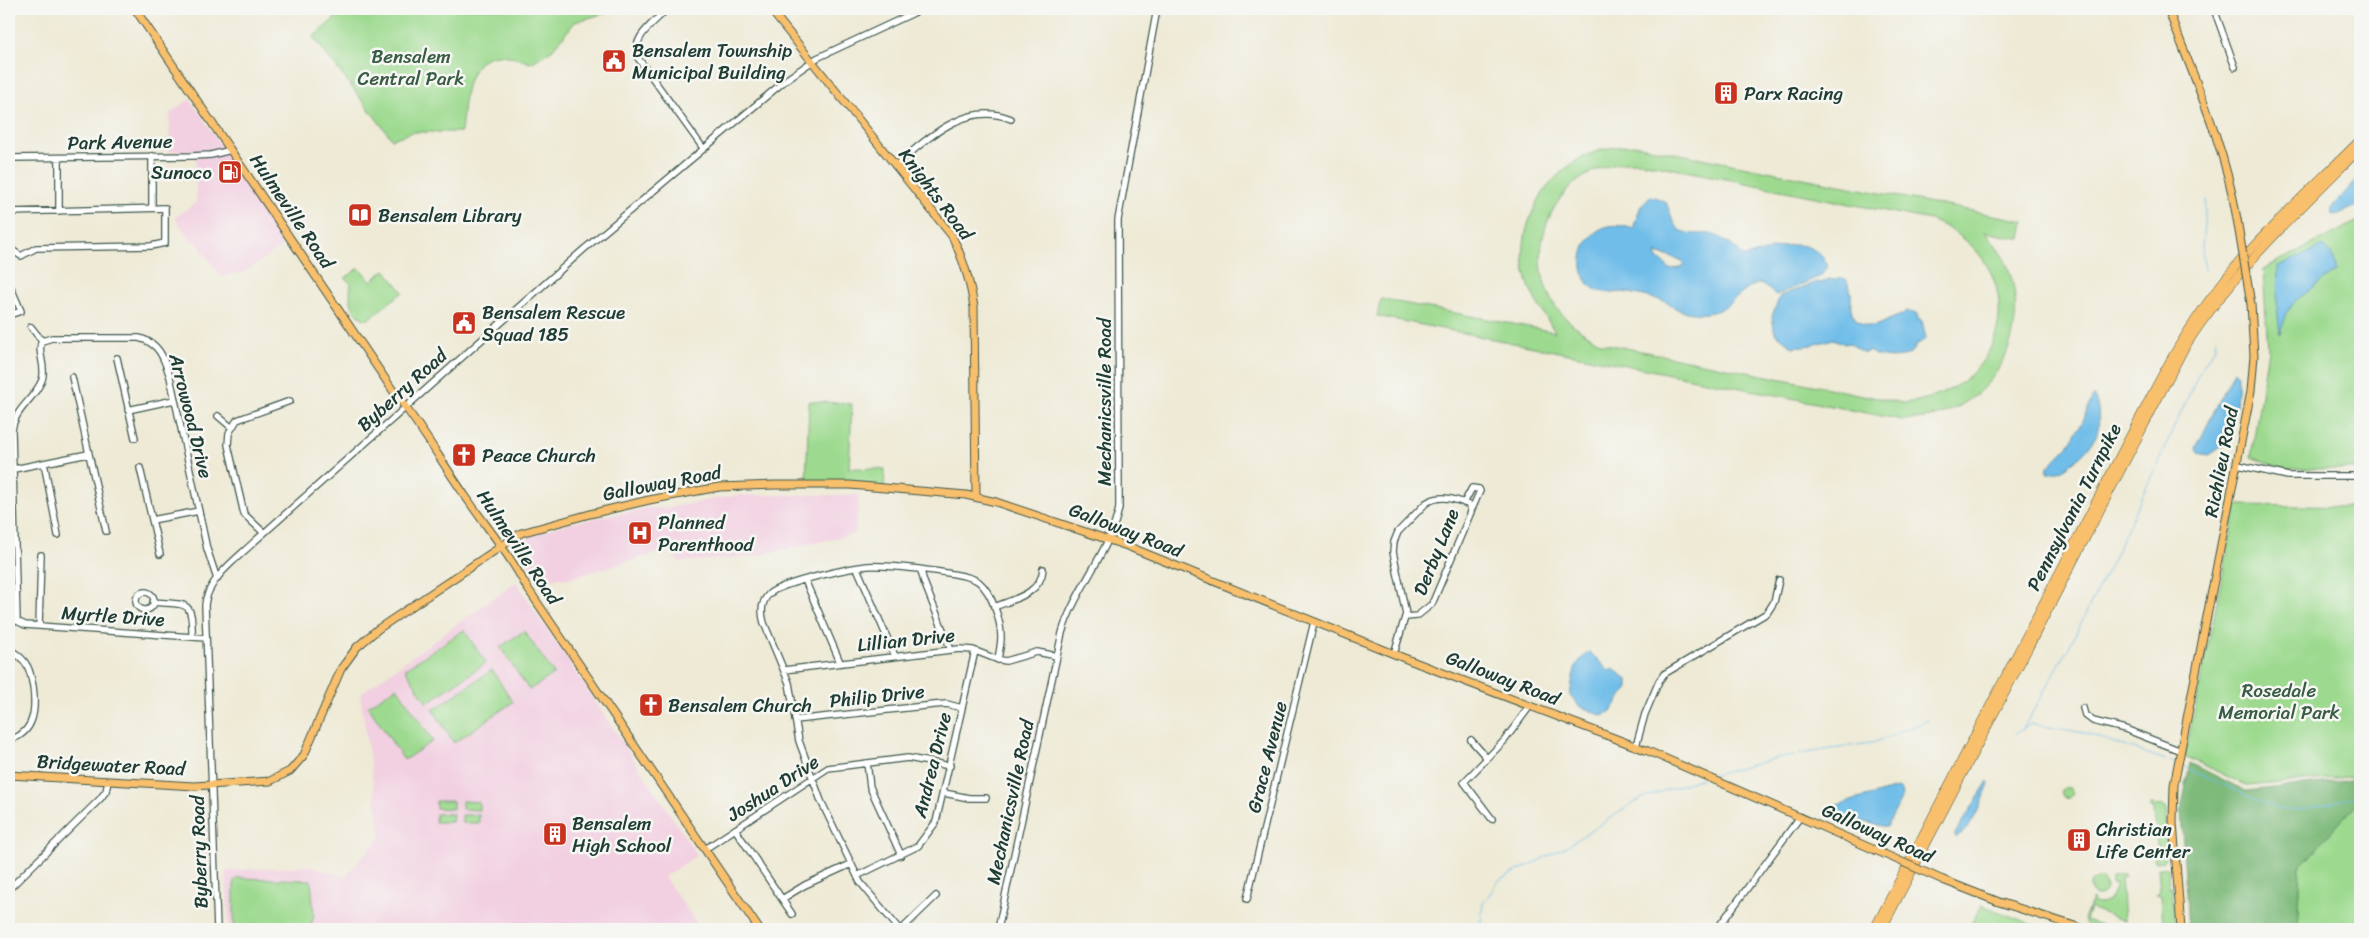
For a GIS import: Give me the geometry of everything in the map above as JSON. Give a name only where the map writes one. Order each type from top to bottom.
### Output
[{"type":"highway","name":"Pennsylvania Turnpike","points":[[1874,929],[2158,382],[2182,340],[2208,301],[2245,255],[2360,140]]},
{"type":"highway","name":"Pennsylvania Turnpike","points":[[1882,929],[2186,347],[2221,296],[2256,253],[2360,149]]},
{"type":"main road","name":"Hulmeville Road","points":[[135,9],[759,929]]},
{"type":"main road","name":"Knights Road","points":[[770,9],[952,236],[964,259],[970,280],[974,307],[976,497]]},
{"type":"main road","name":"Richlieu Road","points":[[2168,9],[2219,143],[2229,179],[2251,304],[2253,373],[2238,465],[2172,804],[2181,929]]},
{"type":"main road","name":"Galloway Road","points":[[211,786],[270,782],[290,771],[304,755],[340,669],[357,647],[378,629],[521,533],[546,525],[649,500],[719,487],[850,485],[976,497],[1108,538],[1394,654],[1636,746],[1943,880],[2000,902],[2084,929]]},
{"type":"main road","name":"Bridgewater Road","points":[[9,775],[108,782],[211,786]]},
{"type":"street","points":[[668,9],[638,39],[636,51],[638,58],[703,148]]},
{"type":"street","name":"Byberry Road","points":[[217,929],[205,599],[217,579],[264,533],[583,250],[703,148],[812,61],[922,9]]},
{"type":"street","name":"Mechanicsville Road","points":[[998,929],[1057,656],[1068,616],[1108,538],[1115,522],[1119,504],[1119,208],[1157,9]]},
{"type":"street","points":[[2214,9],[2235,67]]},
{"type":"street","points":[[895,166],[939,128],[968,116],[999,114],[1011,119]]},
{"type":"street","name":"Park Avenue","points":[[9,158],[210,154],[231,150]]},
{"type":"street","points":[[152,156],[152,208]]},
{"type":"street","points":[[59,158],[59,211]]},
{"type":"street","points":[[9,212],[165,208],[165,244],[160,246],[36,248],[21,256],[12,250],[9,240]]},
{"type":"street","points":[[9,283],[21,311],[9,315]]},
{"type":"street","points":[[31,327],[42,341],[40,348],[44,367],[37,389],[16,415],[13,425],[14,469],[88,454]]},
{"type":"street","name":"Arrowood Drive","points":[[42,341],[52,338],[144,339],[157,347],[163,356],[207,549],[217,579]]},
{"type":"street","points":[[116,358],[135,438]]},
{"type":"street","points":[[72,377],[106,531]]},
{"type":"street","points":[[128,410],[174,400]]},
{"type":"street","points":[[264,533],[244,514],[228,445],[232,427],[237,420],[290,401]]},
{"type":"street","points":[[218,416],[232,427]]},
{"type":"street","points":[[44,463],[58,535]]},
{"type":"street","points":[[2238,465],[2288,476],[2360,476]]},
{"type":"street","points":[[140,468],[160,554]]},
{"type":"street","name":"Myrtle Drive","points":[[14,469],[16,615],[19,622],[38,626],[192,635],[206,638]]},
{"type":"street","points":[[1464,503],[1472,488],[1479,489],[1480,491],[1472,508]]},
{"type":"street","name":"Derby Lane","points":[[1394,654],[1406,617],[1394,552],[1396,535],[1430,501],[1445,498],[1464,503],[1472,508],[1432,604],[1417,616],[1406,617]]},
{"type":"street","points":[[152,520],[199,511]]},
{"type":"street","points":[[38,626],[41,555]]},
{"type":"street","points":[[936,896],[901,929],[862,886],[824,809],[799,741],[792,693],[764,622],[762,608],[766,598],[772,591],[805,580],[858,568],[878,566],[963,575],[975,579],[983,586],[994,607],[1001,636],[998,660],[1006,661],[1037,652],[1057,656]]},
{"type":"street","points":[[858,568],[895,656]]},
{"type":"street","points":[[994,607],[1035,589],[1041,582],[1043,569]]},
{"type":"street","points":[[922,571],[924,582],[951,650]]},
{"type":"street","points":[[805,580],[840,662]]},
{"type":"street","points":[[1636,746],[1645,714],[1662,677],[1668,670],[1767,613],[1774,602],[1779,580]]},
{"type":"street","points":[[153,602],[187,606],[192,616],[192,635]]},
{"type":"street","name":"Grace Avenue","points":[[1246,899],[1255,872],[1314,622]]},
{"type":"street","points":[[9,649],[24,660],[29,669],[35,711],[32,722],[27,730],[9,740]]},
{"type":"street","name":"Lillian Drive","points":[[784,670],[951,650],[975,651],[998,660]]},
{"type":"street","name":"Andrea Drive","points":[[857,876],[918,846],[929,834],[936,822],[975,651]]},
{"type":"street","name":"Philip Drive","points":[[795,720],[947,704],[962,708]]},
{"type":"street","points":[[1492,819],[1464,782],[1486,757],[1504,741],[1530,706]]},
{"type":"street","points":[[2083,708],[2085,715],[2093,721],[2125,729],[2181,751]]},
{"type":"street","points":[[1471,740],[1486,757]]},
{"type":"street","name":"Joshua Drive","points":[[705,849],[812,778],[833,767],[908,758],[950,766]]},
{"type":"street","points":[[867,763],[870,788],[901,855]]},
{"type":"street","points":[[9,889],[100,799],[106,791],[108,782]]},
{"type":"street","points":[[944,793],[968,798],[986,798]]},
{"type":"street","points":[[1717,929],[1800,817]]},
{"type":"street","points":[[735,829],[792,914]]},
{"type":"street","points":[[782,899],[805,885],[851,864]]},
{"type":"shaded area","points":[[190,99],[259,203],[288,242],[245,272],[221,277],[195,240],[192,242],[175,218],[196,202],[196,151],[169,152],[170,113]]},
{"type":"shaded area","points":[[736,495],[859,495],[855,534],[756,556],[679,562],[668,550],[570,578],[535,579],[519,542],[530,536],[562,525],[646,508],[666,508]]},
{"type":"shaded area","points":[[516,582],[697,855],[664,877],[701,929],[229,929],[226,871],[308,866],[346,876],[381,836],[360,694]]},
{"type":"green space","name":"Bensalem Central Park","points":[[346,9],[619,9],[575,22],[552,50],[531,63],[497,55],[486,58],[477,65],[467,85],[461,132],[413,132],[392,139],[313,37]]},
{"type":"green space","points":[[1634,145],[2024,221],[2021,239],[1985,232],[2006,262],[2014,289],[2013,332],[2007,352],[1997,371],[1984,387],[1967,401],[1947,412],[1920,419],[1902,420],[1377,316],[1381,299],[1555,332],[1534,296],[1525,272],[1523,254],[1530,218],[1548,187],[1560,173],[1574,162],[1601,150]],"holes":[[[1627,162],[1641,162],[1930,220],[1964,239],[1986,264],[1998,293],[1998,323],[1989,351],[1969,376],[1941,394],[1903,403],[1601,343],[1567,320],[1556,308],[1545,284],[1541,266],[1541,248],[1551,214],[1560,198],[1572,185],[1602,168]]]},
{"type":"green space","points":[[2360,220],[2360,469],[2282,469],[2251,457],[2268,350],[2263,269]]},
{"type":"green space","points":[[359,268],[371,281],[385,270],[403,292],[367,320],[362,318],[352,306],[351,284],[345,278]]},
{"type":"green space","points":[[809,401],[852,404],[849,468],[885,469],[884,488],[806,485]]},
{"type":"green space","name":"Rosedale Memorial Park","points":[[2237,505],[2360,507],[2360,776],[2247,786],[2185,756]]},
{"type":"green space","points":[[464,630],[486,663],[427,703],[405,669]]},
{"type":"green space","points":[[524,631],[554,674],[529,690],[500,647]]},
{"type":"green space","points":[[492,670],[513,702],[454,743],[433,710]]},
{"type":"green space","points":[[397,687],[433,741],[404,760],[368,706]]},
{"type":"green space","points":[[2190,763],[2246,791],[2360,779],[2360,804],[2356,805],[2300,866],[2297,929],[2188,929],[2181,811]]},
{"type":"green space","points":[[2065,788],[2069,788],[2072,793],[2071,797],[2065,798],[2062,795],[2062,791]]},
{"type":"green space","points":[[436,801],[453,801],[453,809],[436,808]]},
{"type":"green space","points":[[462,801],[479,802],[479,810],[462,809]]},
{"type":"green space","points":[[2360,803],[2360,929],[2297,929],[2300,866],[2356,805]]},
{"type":"green space","points":[[2150,805],[2162,806],[2166,809],[2167,856],[2164,861],[2156,862],[2154,860],[2154,858],[2158,857],[2154,809],[2150,808]]},
{"type":"green space","points":[[436,814],[453,814],[452,822],[435,822]]},
{"type":"green space","points":[[462,815],[479,815],[479,823],[462,823]]},
{"type":"green space","points":[[2158,867],[2168,868],[2169,887],[2172,886],[2175,929],[2159,929],[2160,926],[2163,926],[2161,895],[2156,894],[2160,891]]},
{"type":"green space","points":[[2124,874],[2125,877],[2121,878],[2124,921],[2090,908],[2086,920],[2112,929],[2098,929],[2086,924],[2084,919],[2092,899],[2094,900],[2093,903],[2098,904],[2109,900],[2115,884],[2111,884],[2112,878]]},
{"type":"green space","points":[[237,878],[311,880],[314,915],[310,929],[234,929],[234,881]]},
{"type":"green space","points":[[2098,879],[2106,887],[2098,895],[2090,887]]},
{"type":"green space","points":[[1982,905],[2044,929],[1968,929]]},
{"type":"water","points":[[2360,176],[2360,205],[2336,215],[2332,214],[2332,207]]},
{"type":"water","points":[[1652,196],[1666,202],[1673,220],[1680,230],[1695,234],[1716,235],[1729,243],[1744,257],[1779,247],[1800,245],[1820,254],[1828,265],[1821,276],[1776,295],[1762,285],[1756,284],[1721,309],[1706,313],[1685,312],[1657,299],[1625,292],[1599,291],[1589,284],[1583,273],[1584,248],[1591,237],[1602,229],[1616,225],[1633,229],[1641,205]],"holes":[[[1656,253],[1681,260],[1684,265],[1680,268],[1670,269],[1658,258]]]},
{"type":"water","points":[[2322,247],[2333,257],[2336,271],[2295,301],[2287,313],[2280,334],[2277,307],[2278,266]]},
{"type":"water","points":[[1829,279],[1836,280],[1846,279],[1849,286],[1851,309],[1858,321],[1865,325],[1874,326],[1894,317],[1904,315],[1906,311],[1917,314],[1918,319],[1922,321],[1926,338],[1908,354],[1902,357],[1887,358],[1869,351],[1864,353],[1848,343],[1845,344],[1833,339],[1813,345],[1793,347],[1775,333],[1772,316],[1780,296],[1816,282],[1821,283]]},
{"type":"water","points":[[2234,371],[2238,374],[2236,406],[2228,443],[2208,455],[2198,453],[2196,448]]},
{"type":"water","points":[[2093,395],[2097,403],[2099,419],[2094,439],[2083,453],[2069,465],[2061,470],[2047,473],[2048,467],[2068,446],[2083,421]]},
{"type":"water","points":[[1590,652],[1609,671],[1613,669],[1628,679],[1628,688],[1611,711],[1603,716],[1579,706],[1570,696],[1577,665]]},
{"type":"water","points":[[1988,781],[1989,784],[1972,822],[1962,833],[1955,837],[1955,834]]},
{"type":"water","points":[[1897,788],[1902,790],[1903,795],[1887,827],[1836,816],[1828,810],[1830,807]]},
{"type":"waterway","points":[[2205,271],[2202,249],[2206,200]]},
{"type":"waterway","points":[[2023,729],[2068,649],[2113,559],[2201,369],[2214,349],[2216,339]]},
{"type":"waterway","points":[[1711,776],[1781,757],[1876,742],[1929,720]]},
{"type":"waterway","points":[[2015,734],[2031,724],[2085,733],[2175,763]]},
{"type":"waterway","points":[[2181,766],[2280,810],[2308,809],[2360,795]]},
{"type":"waterway","points":[[1480,929],[1483,904],[1499,880],[1564,848],[1640,799],[1702,778]]},
{"type":"place","name":"Bensalem Township Municipal Building","points":[[614,61]]},
{"type":"place","name":"Parx Racing","points":[[1726,93]]},
{"type":"place","name":"Sunoco","points":[[230,172]]},
{"type":"place","name":"Bensalem Library","points":[[360,215]]},
{"type":"place","name":"Bensalem Rescue Squad 185","points":[[464,323]]},
{"type":"place","name":"Peace Church","points":[[464,455]]},
{"type":"place","name":"Planned Parenthood","points":[[640,533]]},
{"type":"place","name":"Bensalem Church","points":[[651,705]]},
{"type":"place","name":"Bensalem High School","points":[[555,834]]},
{"type":"place","name":"Christian Life Center","points":[[2079,840]]}]
